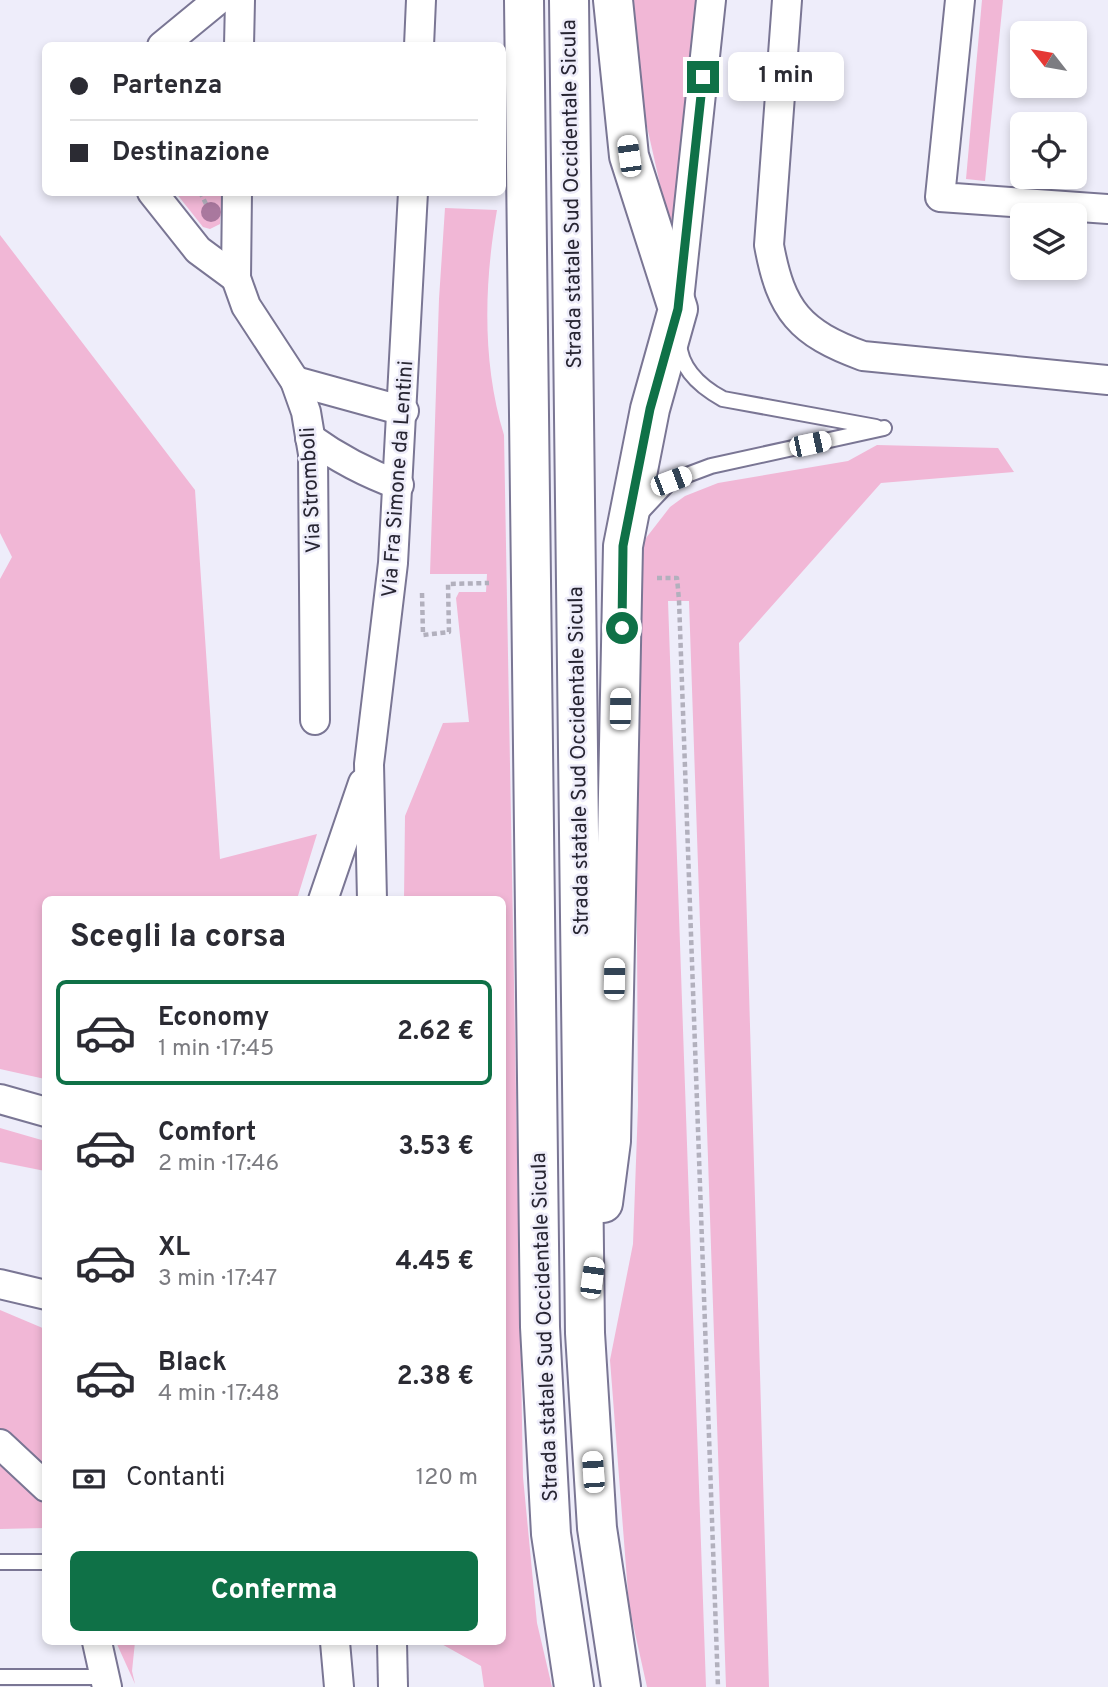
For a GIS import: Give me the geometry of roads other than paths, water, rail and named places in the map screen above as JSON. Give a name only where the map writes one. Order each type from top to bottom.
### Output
[{"type":"main road","name":"Strada statale Sud Occidentale Sicula","points":[[524,0],[540,1327],[551,1534],[574,1687]]},
{"type":"main road","name":"Strada statale Sud Occidentale Sicula","points":[[569,0],[585,1333],[597,1528],[621,1687]]},
{"type":"main road","points":[[585,1333],[611,1141],[623,546],[650,409],[678,309],[629,156],[618,74],[613,0]]},
{"type":"street","points":[[167,42],[218,0]]},
{"type":"street","points":[[239,42],[240,0]]},
{"type":"street","points":[[419,42],[421,0]]},
{"type":"street","points":[[678,309],[711,0]]},
{"type":"street","points":[[786,0],[769,245],[776,284],[796,318],[826,343],[863,356],[1108,380]]},
{"type":"street","points":[[960,0],[940,197],[1108,209]]},
{"type":"street","points":[[155,196],[198,250],[236,278]]},
{"type":"street","name":"Via Stromboli","points":[[237,196],[236,278],[246,306],[295,381],[306,412],[313,454],[315,720]]},
{"type":"street","name":"Via Fra Simone da Lentini","points":[[369,764],[400,485],[413,196]]},
{"type":"street","points":[[295,381],[404,411]]},
{"type":"street","points":[[310,438],[340,460],[368,474],[400,485]]},
{"type":"street","points":[[324,896],[369,764]]},
{"type":"street","points":[[369,764],[372,896]]},
{"type":"street","points":[[0,1099],[42,1111]]},
{"type":"street","points":[[0,1284],[42,1294]]},
{"type":"street","points":[[0,1444],[42,1483]]},
{"type":"street","points":[[98,1645],[105,1682]]},
{"type":"street","points":[[335,1645],[338,1687]]},
{"type":"street","points":[[392,1645],[393,1687]]},
{"type":"lane","points":[[623,546],[645,505],[671,481],[711,466],[884,428],[723,400],[705,389],[691,374],[680,350],[678,309]]},
{"type":"lane","points":[[0,1562],[42,1562]]},
{"type":"lane","points":[[0,1677],[105,1682]]}]
